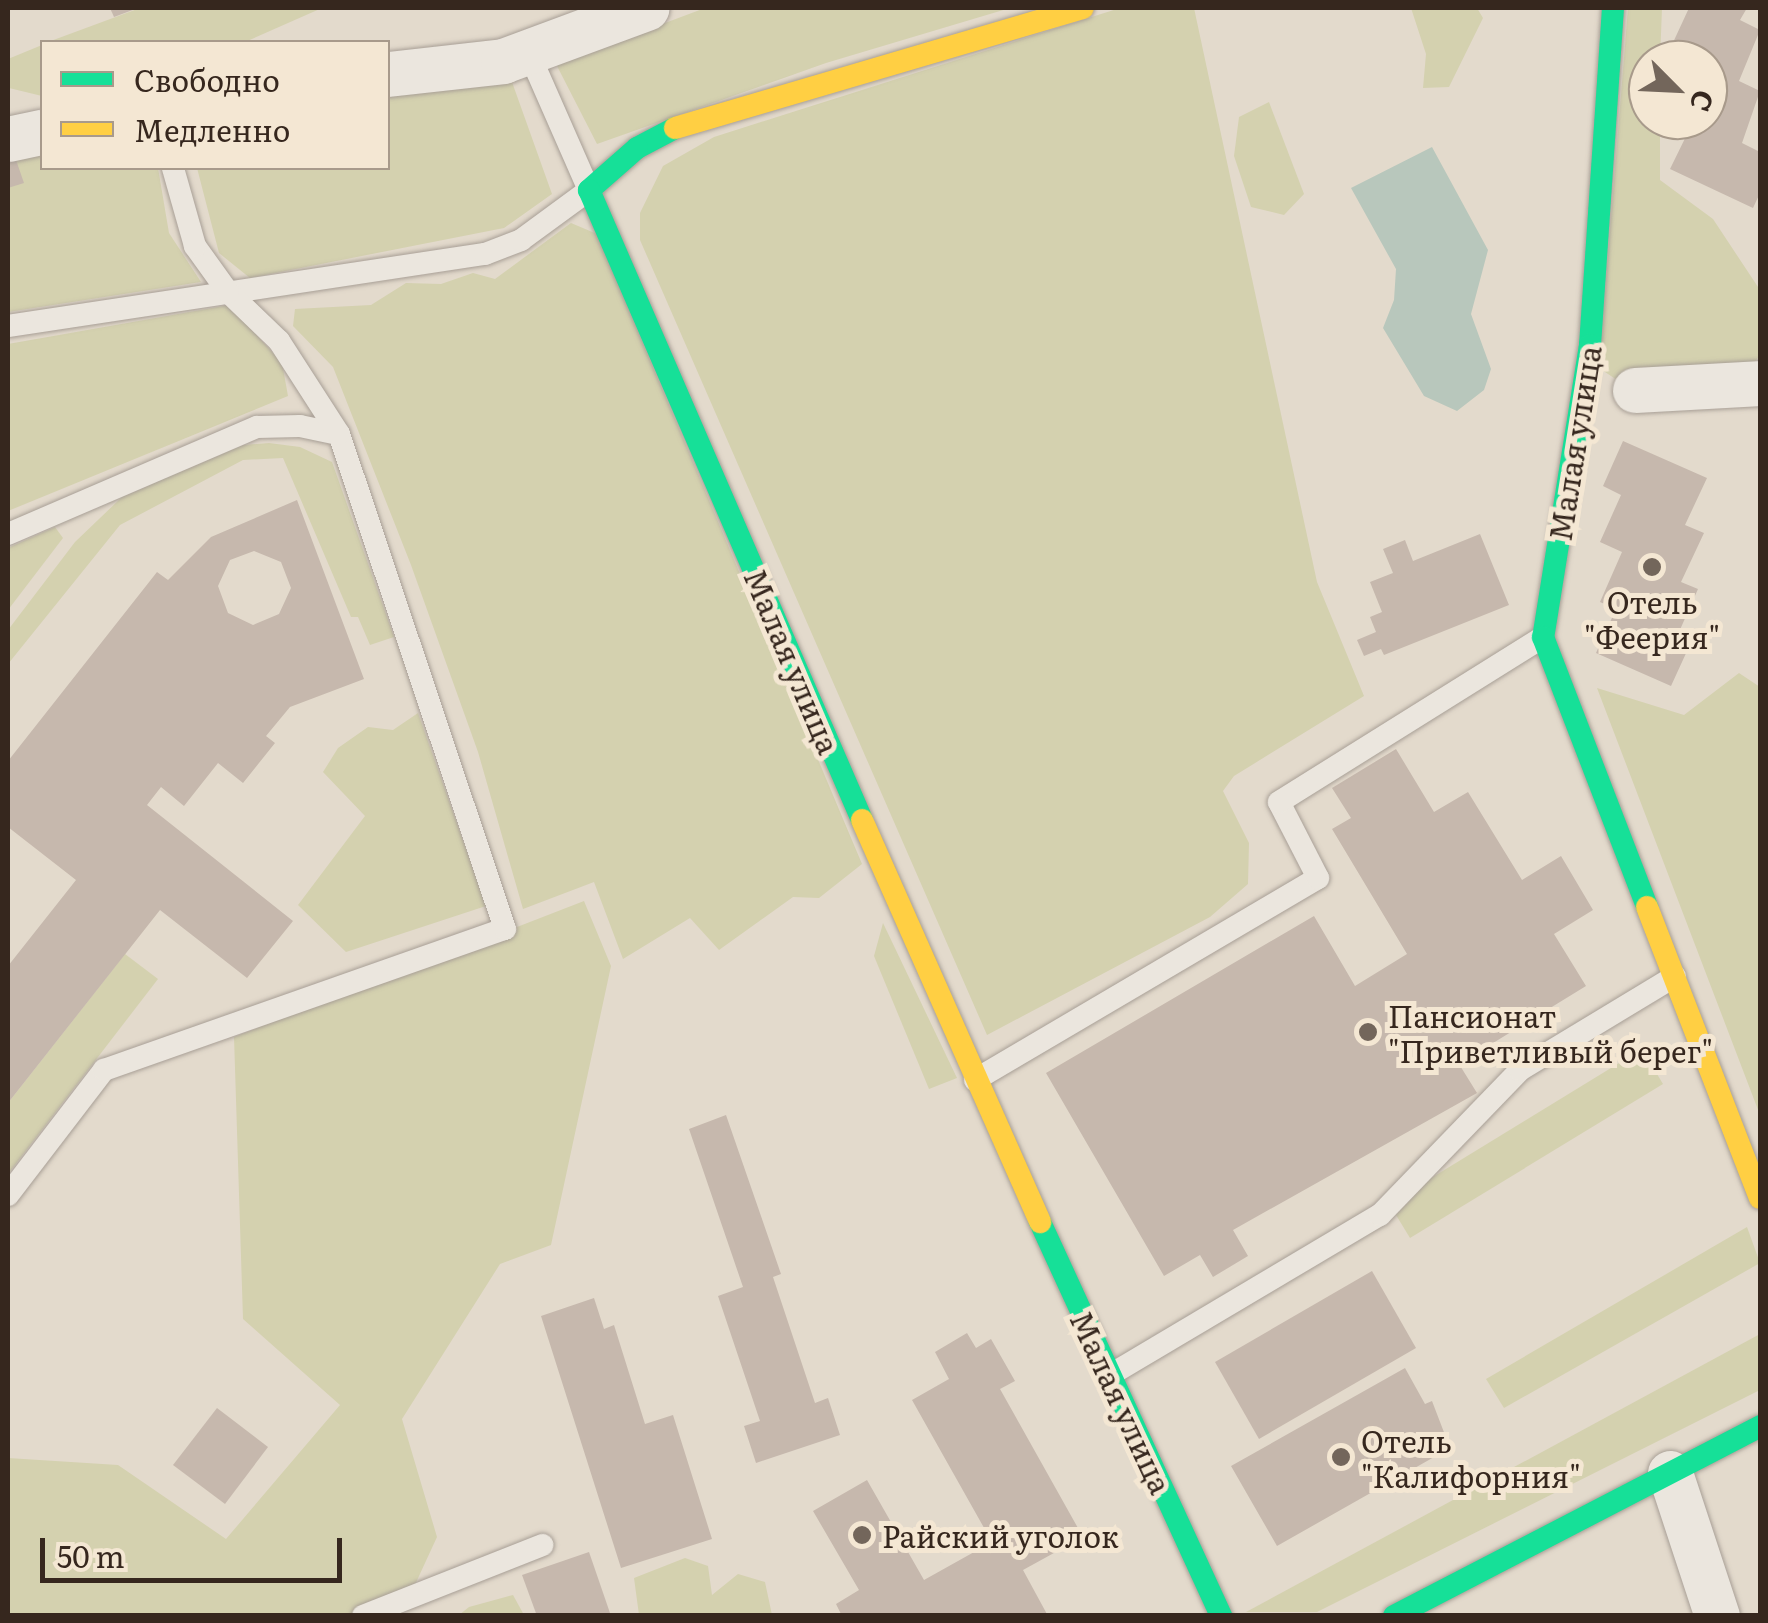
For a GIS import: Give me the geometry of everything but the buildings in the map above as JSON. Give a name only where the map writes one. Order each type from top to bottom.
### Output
[{"type":"street","points":[[390,74],[503,61],[646,8]]},
{"type":"street","points":[[589,190],[637,148],[681,125],[858,79],[1083,8]]},
{"type":"street","name":"Малая улица","points":[[1543,637],[1590,345],[1613,8]]},
{"type":"street","points":[[8,139],[40,132]]},
{"type":"street","name":"Малая улица","points":[[589,190],[974,1080],[1221,1616]]},
{"type":"street","points":[[1635,390],[1760,383]]},
{"type":"street","points":[[1543,637],[1760,1198]]},
{"type":"street","points":[[1394,1616],[1760,1426]]},
{"type":"street","points":[[1670,1473],[1717,1616]]},
{"type":"lane","points":[[8,326],[485,254],[552,222],[589,190],[528,52]]},
{"type":"lane","points":[[8,1195],[104,1070],[505,929],[338,434],[279,341],[228,292],[195,246],[173,170]]},
{"type":"lane","points":[[8,534],[257,427],[300,426],[338,434]]},
{"type":"lane","points":[[974,1080],[1318,878],[1279,802],[1543,637]]},
{"type":"lane","points":[[1110,1375],[1380,1215],[1520,1070],[1675,976]]},
{"type":"lane","points":[[363,1616],[542,1545]]},
{"type":"shaded area","points":[[140,8],[322,8],[250,40],[53,40]]},
{"type":"shaded area","points":[[705,8],[1010,8],[826,63],[597,144],[556,64]]},
{"type":"shaded area","points":[[1120,8],[1194,8],[1317,582],[1364,696],[1234,776],[1223,791],[1249,843],[1248,884],[1210,917],[987,1035],[640,240],[640,213],[663,166],[714,137]]},
{"type":"shaded area","points":[[1411,8],[1477,8],[1483,18],[1449,87],[1423,88],[1426,54]]},
{"type":"shaded area","points":[[1628,8],[1662,8],[1661,40],[1628,40],[1628,140],[1660,140],[1660,180],[1713,219],[1760,290],[1760,355],[1751,367],[1617,380],[1599,368]]},
{"type":"shaded area","points":[[40,46],[40,96],[9,88],[8,59]]},
{"type":"shaded area","points":[[512,82],[552,194],[504,228],[250,278],[219,253],[198,170],[390,170],[390,94]]},
{"type":"shaded area","points":[[1269,102],[1304,194],[1284,215],[1251,207],[1234,156],[1239,117]]},
{"type":"shaded area","points":[[40,147],[40,170],[158,170],[169,233],[201,282],[8,312],[8,154]]},
{"type":"shaded area","points":[[1432,147],[1488,250],[1471,314],[1491,369],[1484,390],[1457,411],[1424,396],[1383,328],[1394,300],[1396,269],[1351,188]]},
{"type":"shaded area","points":[[571,223],[597,234],[862,864],[819,898],[793,897],[719,950],[690,918],[623,959],[594,882],[523,909],[478,752],[411,565],[333,367],[293,326],[295,309],[371,305],[406,283],[441,284],[473,273],[495,279]]},
{"type":"shaded area","points":[[229,305],[282,363],[288,396],[8,511],[8,344]]},
{"type":"shaded area","points":[[243,445],[300,447],[332,462],[394,637],[370,645],[358,617],[351,617],[283,458],[243,460],[120,525],[8,664],[8,630],[75,542],[122,497]]},
{"type":"shaded area","points":[[55,527],[63,538],[8,610],[8,548]]},
{"type":"shaded area","points":[[1739,673],[1760,687],[1760,1115],[1597,688],[1684,715]]},
{"type":"shaded area","points":[[418,713],[486,906],[346,952],[298,905],[365,816],[323,772],[338,748],[368,727],[393,730]]},
{"type":"shaded area","points":[[584,901],[611,966],[551,1245],[500,1264],[402,1419],[437,1537],[401,1615],[8,1615],[8,1458],[118,1465],[226,1539],[340,1405],[243,1319],[234,1037]]},
{"type":"shaded area","points":[[883,923],[957,1078],[929,1089],[874,956]]},
{"type":"shaded area","points":[[125,954],[158,979],[8,1174],[8,1103]]},
{"type":"shaded area","points":[[1642,1049],[1663,1084],[1410,1238],[1396,1215],[1428,1180]]},
{"type":"shaded area","points":[[1747,1227],[1760,1263],[1504,1408],[1486,1379]]},
{"type":"shaded area","points":[[1760,1334],[1760,1390],[1317,1612],[1246,1612]]},
{"type":"shaded area","points":[[685,1558],[708,1566],[712,1595],[738,1574],[765,1582],[772,1615],[639,1615],[634,1578]]},
{"type":"shaded area","points":[[513,1595],[524,1615],[459,1615],[469,1607]]},
{"type":"traffic: fast","points":[[1613,8],[1590,345],[1543,637],[1647,907]]},
{"type":"traffic: fast","points":[[675,128],[637,148],[589,190],[862,820]]},
{"type":"traffic: fast","points":[[1040,1222],[1221,1616]]},
{"type":"traffic: fast","points":[[1394,1616],[1760,1426]]},
{"type":"traffic: slow","points":[[675,128],[1083,8]]},
{"type":"traffic: slow","points":[[862,820],[1040,1222]]},
{"type":"traffic: slow","points":[[1647,907],[1760,1198]]},
{"type":"place","name":"Отель \"Феерия\"","points":[[1652,567]]},
{"type":"place","name":"Пансионат \"Приветливый берег\"","points":[[1368,1032]]},
{"type":"place","name":"Отель \"Калифорния\"","points":[[1341,1457]]},
{"type":"place","name":"Райский уголок","points":[[862,1535]]}]
